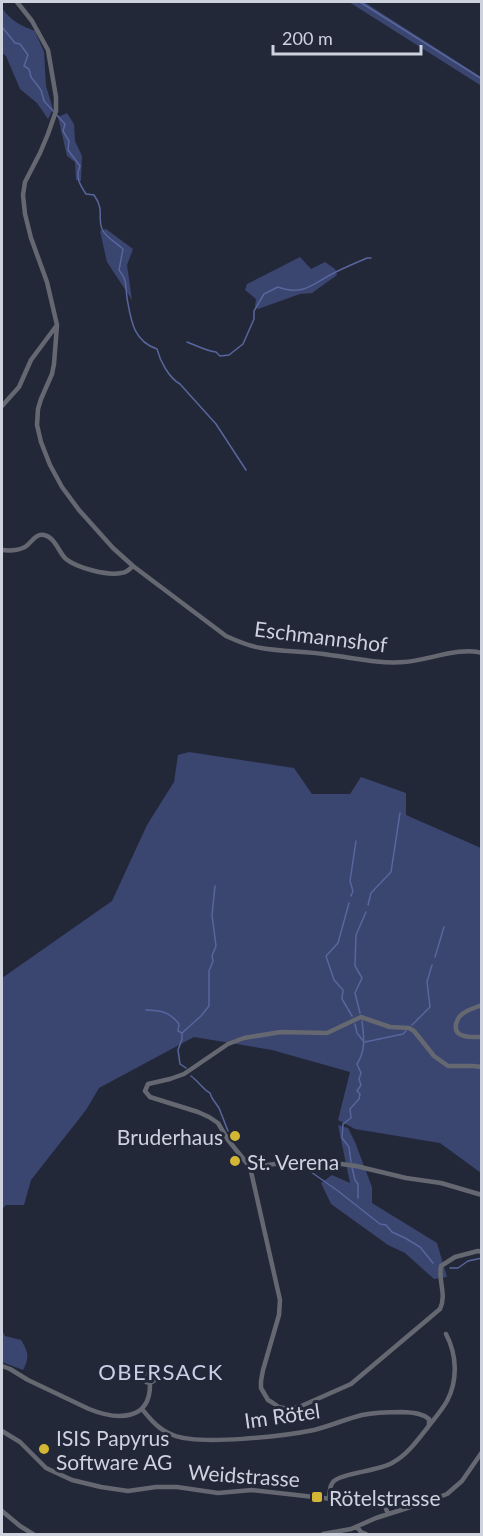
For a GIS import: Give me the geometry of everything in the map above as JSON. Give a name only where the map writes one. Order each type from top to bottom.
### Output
[{"type":"street","name":"Eschmannshof","points":[[17,2],[32,21],[48,50],[56,97],[55,114],[40,153],[25,182],[23,195],[31,238],[47,282],[57,325],[52,374],[40,399],[37,424],[40,442],[62,487],[113,548],[133,566],[226,636],[240,642],[260,648],[386,662],[405,662],[454,653],[476,651],[482,653]]},
{"type":"street","points":[[2,406],[19,387],[31,360],[57,325]]},
{"type":"street","points":[[2,550],[18,550],[39,535],[44,535],[52,540],[59,551],[76,565],[115,574],[128,571],[133,566]]},
{"type":"street","points":[[482,1005],[466,1011],[460,1016],[456,1025],[456,1030],[460,1035],[482,1037]]},
{"type":"street","points":[[482,1067],[448,1066],[434,1056],[409,1028],[390,1027],[361,1017],[327,1033],[281,1032],[244,1038],[228,1044],[184,1074],[170,1080],[151,1083],[145,1091],[150,1097],[198,1112],[218,1123],[228,1140],[250,1167],[280,1300],[279,1315],[263,1370],[261,1388],[268,1400],[279,1407],[288,1409],[299,1407],[351,1384],[440,1309],[444,1302],[440,1280],[441,1266],[455,1257],[482,1252]]},
{"type":"street","points":[[250,1167],[316,1161],[356,1166],[482,1195]]},
{"type":"street","points":[[329,1498],[331,1485],[336,1479],[392,1463],[410,1449],[446,1403],[455,1380],[455,1366],[451,1343],[446,1334]]},
{"type":"street","points":[[2,1366],[98,1413],[117,1417],[124,1417],[142,1409],[149,1399],[150,1383]]},
{"type":"street","name":"Im Rötel","points":[[142,1409],[160,1429],[192,1440],[215,1440],[314,1430],[362,1415],[377,1413],[420,1414],[428,1417],[429,1425]]},
{"type":"street","name":"Weidstrasse","points":[[2,1431],[20,1442],[46,1468],[72,1480],[100,1487],[128,1491],[177,1487],[218,1493],[252,1490],[379,1501],[385,1506],[387,1514]]},
{"type":"street","points":[[323,1534],[343,1532],[387,1514],[447,1494],[462,1481],[482,1452]]},
{"type":"street","points":[[2,1511],[33,1534]]},
{"type":"street","points":[[357,1527],[366,1534]]},
{"type":"shaded area","points":[[349,2],[364,2],[481,77],[480,85]]},
{"type":"shaded area","points":[[2,8],[16,22],[35,31],[44,52],[46,86],[53,109],[48,119],[37,103],[20,89],[6,56],[2,53]]},
{"type":"shaded area","points":[[67,113],[74,124],[75,141],[82,156],[81,181],[76,180],[75,162],[67,156],[58,117]]},
{"type":"shaded area","points":[[106,229],[133,249],[127,265],[132,300],[107,262],[100,231]]},
{"type":"shaded area","points":[[300,257],[311,269],[325,262],[335,269],[337,275],[312,293],[300,294],[258,309],[255,307],[256,299],[245,290],[247,284]]},
{"type":"shaded area","points":[[189,752],[294,768],[312,794],[350,794],[361,777],[406,793],[406,815],[481,848],[481,1173],[440,1143],[355,1129],[338,1120],[350,1072],[272,1050],[194,1037],[99,1088],[86,1110],[31,1180],[24,1205],[6,1205],[2,1209],[2,978],[112,901],[147,825],[174,782],[178,755]]},
{"type":"shaded area","points":[[338,1125],[348,1128],[355,1142],[372,1187],[372,1203],[437,1243],[447,1277],[434,1279],[405,1253],[388,1245],[331,1204],[321,1183],[332,1175],[350,1183]]},
{"type":"shaded area","points":[[2,1330],[5,1336],[21,1340],[27,1351],[23,1370],[2,1362]]},
{"type":"waterway","points":[[360,2],[482,79]]},
{"type":"waterway","points":[[2,27],[28,55],[24,66],[29,69],[31,77],[41,90],[44,101],[65,124],[63,131],[69,141],[68,150],[80,166],[78,177],[82,187],[86,194],[94,195],[97,201],[102,229],[123,249],[119,270],[125,280],[134,329],[143,341],[157,349],[169,373],[216,424],[246,470]]},
{"type":"waterway","points":[[187,342],[216,352],[220,356],[229,355],[243,344],[254,319],[254,311],[264,294],[278,287],[301,290],[371,258]]},
{"type":"waterway","points":[[368,905],[371,893],[391,872],[400,813]]},
{"type":"waterway","points":[[351,896],[353,891],[350,881],[356,841]]},
{"type":"waterway","points":[[186,1068],[180,1064],[178,1050],[182,1033],[209,1006],[209,971],[216,946],[212,915],[215,886]]},
{"type":"waterway","points":[[349,903],[338,943],[326,956],[334,980],[343,990],[342,999],[352,1016]]},
{"type":"waterway","points":[[360,1013],[355,993],[362,978],[355,966],[356,935],[366,912]]},
{"type":"waterway","points":[[435,957],[444,927]]},
{"type":"waterway","points":[[412,1025],[430,1007],[427,982],[432,965]]},
{"type":"waterway","points":[[146,1010],[168,1014],[179,1024],[178,1031],[182,1033]]},
{"type":"waterway","points":[[351,1162],[349,1147],[342,1138],[343,1124],[351,1118],[350,1109],[359,1099],[360,1094],[357,1091],[361,1085],[359,1079],[361,1073],[357,1064],[363,1048],[362,1021]]},
{"type":"waterway","points":[[355,1024],[357,1033],[364,1042]]},
{"type":"waterway","points":[[365,1042],[403,1034],[406,1031]]},
{"type":"waterway","points":[[191,1076],[210,1093],[228,1131]]},
{"type":"waterway","points":[[304,1167],[380,1224],[386,1225],[392,1232],[420,1247],[433,1263]]},
{"type":"waterway","points":[[352,1167],[358,1184],[358,1198]]},
{"type":"waterway","points":[[450,1268],[458,1268],[468,1261],[482,1258]]},
{"type":"place","name":"Bruderhaus","points":[[235,1136]]},
{"type":"place","name":"St. Verena","points":[[235,1161]]},
{"type":"place","name":"ISIS Papyrus Software AG","points":[[44,1449]]},
{"type":"place","name":"Rötelstrasse","points":[[317,1497]]},
{"type":"district","name":"OBERSACK","points":[[161,1371]]}]
